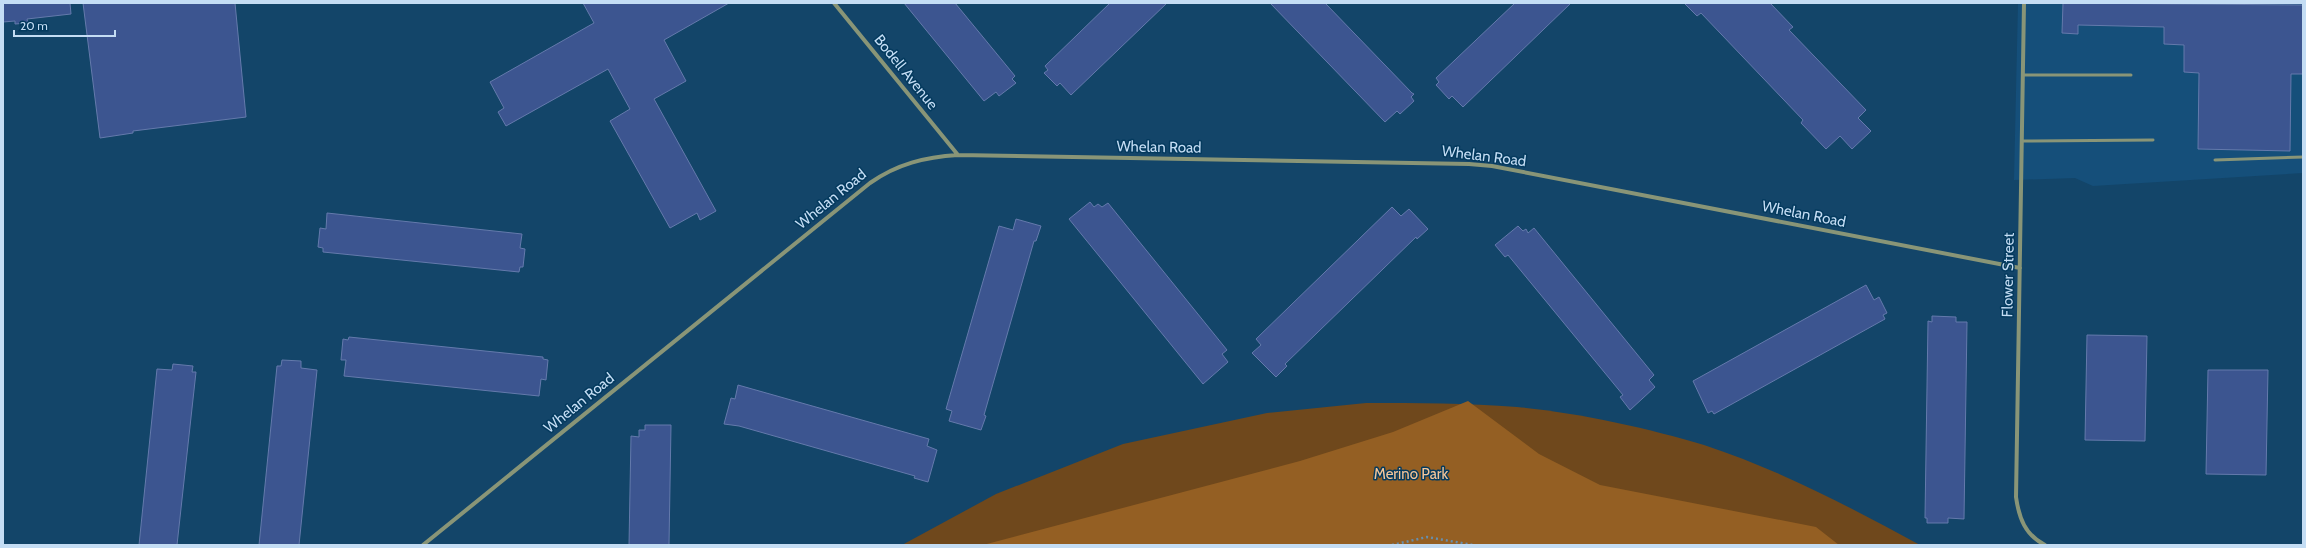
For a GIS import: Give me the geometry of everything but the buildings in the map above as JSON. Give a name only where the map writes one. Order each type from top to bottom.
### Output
[{"type":"street","name":"Bodell Avenue","points":[[834,3],[958,155]]},
{"type":"street","name":"Flower Street","points":[[2024,3],[2016,497],[2022,522],[2029,533],[2038,542],[2045,545]]},
{"type":"street","name":"Whelan Road","points":[[422,545],[870,183],[908,163],[941,156],[958,155],[1448,163],[1484,166],[2020,268]]},
{"type":"lane","points":[[2023,75],[2132,75]]},
{"type":"lane","points":[[2022,141],[2153,140]]},
{"type":"lane","points":[[2215,160],[2303,157]]},
{"type":"path","points":[[1392,545],[1427,537],[1473,545]]},
{"type":"shaded area","points":[[2018,3],[2303,3],[2303,173],[2093,186],[2075,178],[2014,180]]},
{"type":"green space","points":[[1468,401],[1539,454],[1600,485],[1816,527],[1839,545],[983,545],[1300,461],[1393,432]]},
{"type":"green space","name":"Merino Park","points":[[1366,403],[1461,404],[1539,409],[1587,417],[1659,433],[1704,445],[1760,466],[1841,503],[1920,545],[902,545],[996,494],[1123,444],[1267,413]]}]
